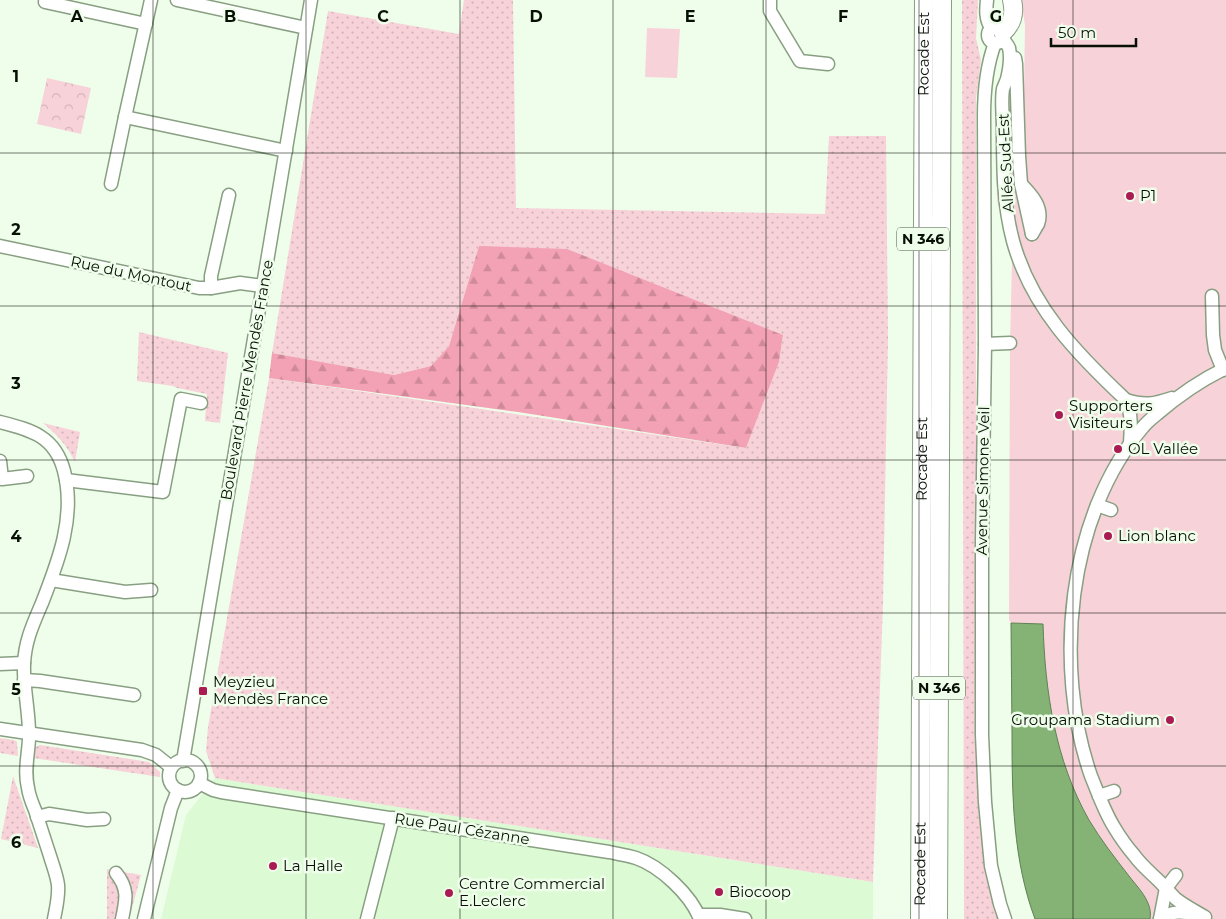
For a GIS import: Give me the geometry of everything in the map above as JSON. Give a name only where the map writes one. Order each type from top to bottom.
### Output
[{"type":"highway","name":"Rocade Est","points":[[920,919],[924,0]]},
{"type":"highway","name":"Rocade Est","points":[[938,919],[942,0]]},
{"type":"highway","points":[[1000,38],[1012,21],[1012,0]]},
{"type":"street","points":[[111,184],[151,0]]},
{"type":"street","points":[[177,0],[306,28]]},
{"type":"street","name":"Boulevard Pierre Mendès France","points":[[183,760],[311,0]]},
{"type":"street","points":[[770,0],[770,11],[800,61],[828,64]]},
{"type":"street","points":[[987,0],[988,23],[1013,54],[1016,64],[1021,184],[1019,201],[1022,224],[1032,234],[1038,223],[1039,214],[1034,198],[1021,184]]},
{"type":"street","points":[[45,2],[146,24]]},
{"type":"street","name":"Allée Sud-Est","points":[[1000,38],[1008,72],[1003,92],[1003,172],[1005,196],[1013,240],[1022,271],[1041,305],[1065,337],[1095,371],[1126,400]]},
{"type":"street","name":"Avenue Simone Veil","points":[[1000,38],[988,66],[984,88],[983,754],[991,866],[1005,919]]},
{"type":"street","points":[[125,117],[286,151]]},
{"type":"street","points":[[1005,196],[1014,177],[1019,156]]},
{"type":"street","points":[[211,288],[211,276],[229,195]]},
{"type":"street","name":"Rue du Montout","points":[[0,246],[199,288],[240,283],[263,286]]},
{"type":"street","points":[[1207,918],[1177,899],[1134,856],[1114,826],[1099,796],[1080,738],[1071,665],[1071,636],[1081,556],[1103,488],[1124,452],[1144,425],[1179,396],[1223,366],[1215,353],[1212,296]]},
{"type":"street","points":[[985,344],[1010,343]]},
{"type":"street","points":[[1126,400],[1140,404],[1158,402],[1179,396]]},
{"type":"street","points":[[66,480],[163,492],[181,399],[201,403]]},
{"type":"street","points":[[1126,400],[1129,406],[1132,425],[1130,443]]},
{"type":"street","points":[[1,425],[27,429],[44,438],[53,447],[61,461],[66,480],[68,500],[61,550],[27,639],[24,663],[29,733],[25,770],[28,789],[54,867],[58,886],[58,901],[54,919]]},
{"type":"street","points":[[0,461],[2,479],[27,476]]},
{"type":"street","points":[[1097,506],[1111,510]]},
{"type":"street","points":[[51,580],[126,592],[151,590]]},
{"type":"street","points":[[0,664],[24,663]]},
{"type":"street","points":[[24,680],[134,695]]},
{"type":"street","points":[[0,729],[142,750],[156,756],[172,768]]},
{"type":"street","points":[[183,760],[194,764],[200,772],[199,783],[192,790],[183,792],[174,788],[169,778],[169,772],[175,764],[183,760]]},
{"type":"street","name":"Rue Paul Cézanne","points":[[199,783],[221,792],[609,852],[637,858],[664,874],[682,890],[700,917]]},
{"type":"street","points":[[144,919],[171,808],[178,790]]},
{"type":"street","points":[[1099,796],[1114,791]]},
{"type":"street","points":[[37,817],[49,814],[87,820],[104,819]]},
{"type":"street","points":[[367,919],[393,818]]},
{"type":"street","points":[[116,873],[126,891],[122,919]]},
{"type":"street","points":[[1160,919],[1166,888],[1176,875]]},
{"type":"street","points":[[1160,919],[1166,915],[1180,912],[1207,918]]},
{"type":"street","points":[[700,917],[720,915],[745,919]]},
{"type":"shaded area","points":[[1011,623],[1043,624],[1049,700],[1060,749],[1068,773],[1077,797],[1089,820],[1145,898],[1150,907],[1150,919],[1035,919],[1022,874],[1013,805]]},
{"type":"shaded area","points":[[215,778],[873,882],[873,919],[161,919],[186,815]]},
{"type":"green space","points":[[464,0],[513,0],[516,208],[825,214],[829,136],[886,136],[888,340],[883,604],[873,882],[215,778],[206,751],[208,727],[269,378],[746,448],[779,362],[783,335],[479,246],[449,346],[431,366],[394,375],[272,353],[328,11],[459,34]]},
{"type":"green space","points":[[962,0],[978,0],[976,38],[981,60],[976,98],[976,757],[986,867],[998,919],[964,919]]},
{"type":"green space","name":"OL Vallée","points":[[1021,0],[1226,0],[1226,919],[1160,919],[1154,915],[1152,919],[1035,919],[1022,874],[1013,805],[1011,623],[1009,620],[1012,260],[997,200],[995,92],[1024,91],[1025,25]]},
{"type":"green space","points":[[647,28],[680,29],[677,78],[645,77]]},
{"type":"green space","points":[[47,78],[91,88],[81,134],[37,124]]},
{"type":"green space","points":[[479,246],[567,249],[783,335],[779,362],[746,448],[518,412],[269,378],[272,353],[394,375],[431,366],[449,346]]},
{"type":"green space","points":[[139,332],[228,353],[220,423],[205,421],[207,394],[173,386],[137,381]]},
{"type":"green space","points":[[43,423],[80,432],[75,462],[61,441]]},
{"type":"green space","points":[[0,738],[17,742],[18,756],[0,753]]},
{"type":"green space","points":[[40,745],[149,762],[160,772],[160,777],[33,758],[35,747]]},
{"type":"green space","points":[[13,776],[38,848],[1,839]]},
{"type":"green space","points":[[107,869],[141,875],[129,919],[107,919]]},
{"type":"place","name":"P1","points":[[1130,196]]},
{"type":"place","name":"Supporters Visiteurs","points":[[1059,415]]},
{"type":"place","name":"OL Vallée","points":[[1118,449]]},
{"type":"place","name":"Lion blanc","points":[[1108,536]]},
{"type":"place","name":"Meyzieu Mendès France","points":[[203,691]]},
{"type":"place","name":"Groupama Stadium","points":[[1170,720]]},
{"type":"place","name":"La Halle","points":[[273,866]]},
{"type":"place","name":"Biocoop","points":[[719,892]]},
{"type":"place","name":"Centre Commercial E.Leclerc","points":[[449,893]]}]
